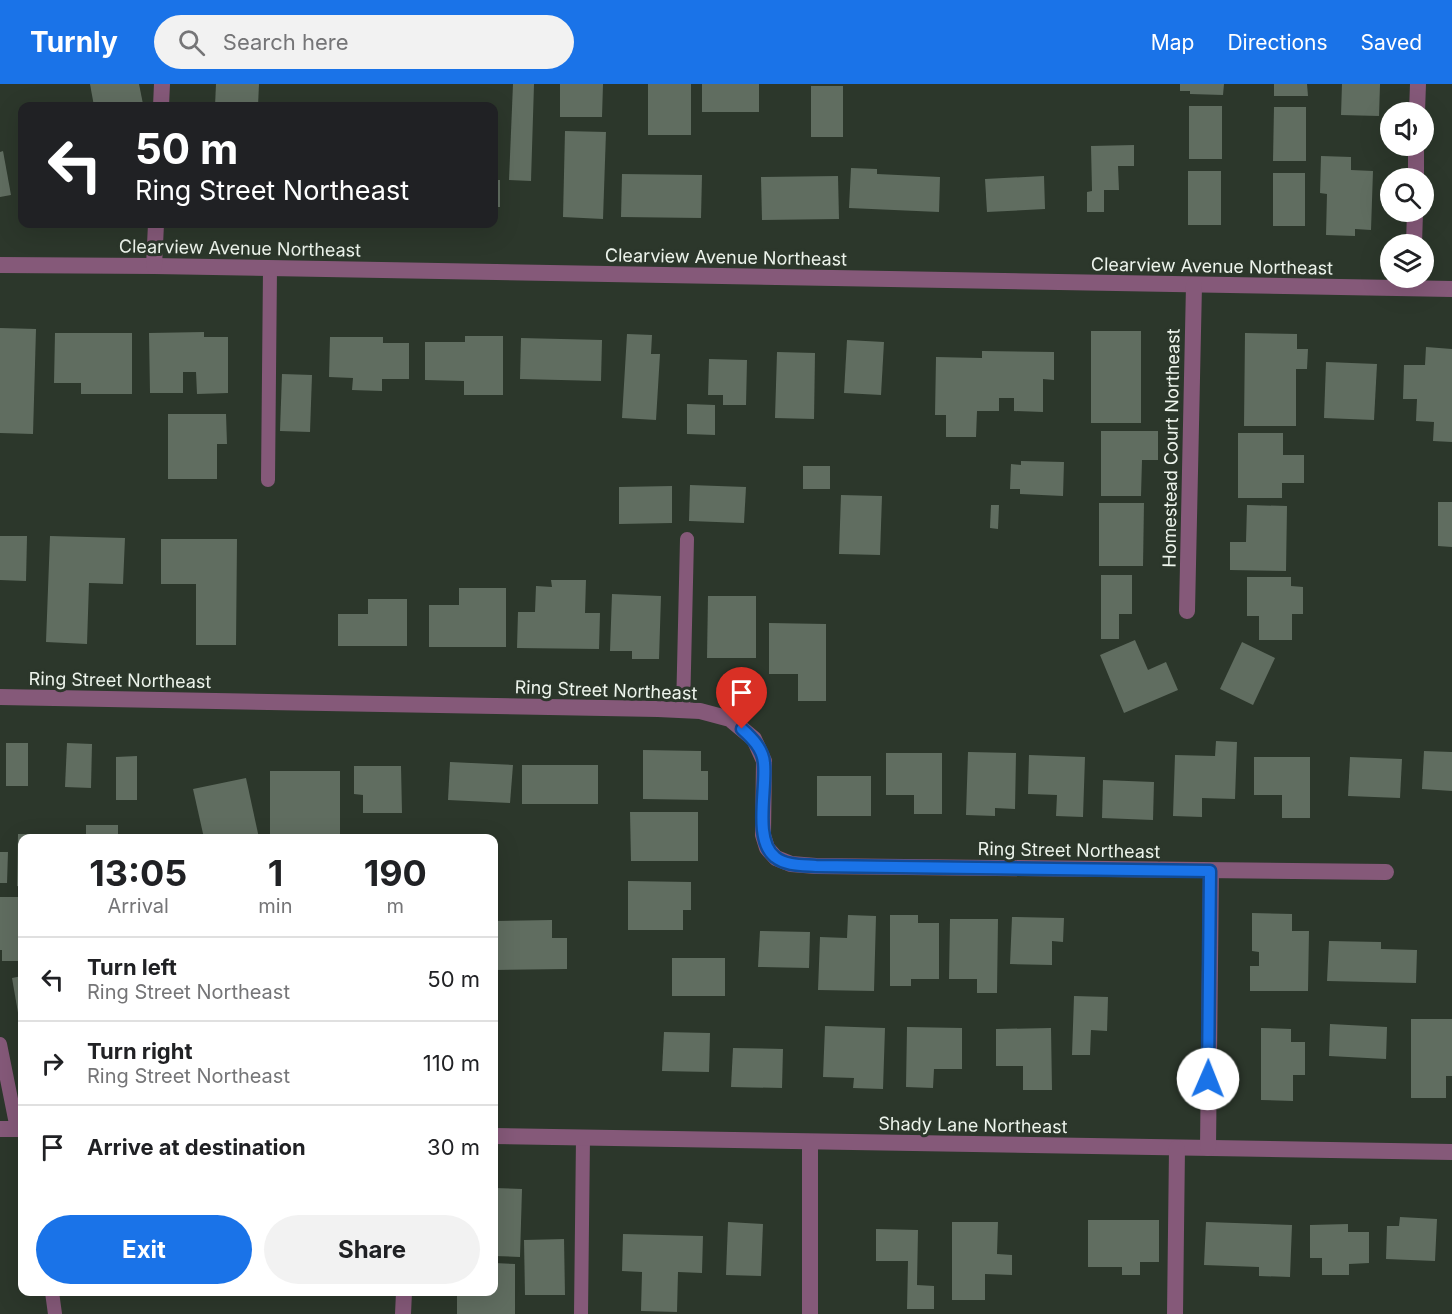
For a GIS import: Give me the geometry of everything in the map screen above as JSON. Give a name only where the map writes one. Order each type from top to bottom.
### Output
[{"type":"street","points":[[161,102],[162,84]]},
{"type":"street","points":[[1417,102],[1418,84]]},
{"type":"street","points":[[154,266],[156,228]]},
{"type":"street","name":"Clearview Avenue Northeast","points":[[0,265],[1194,285],[1380,283]]},
{"type":"street","name":"Homestead Court Northeast","points":[[1187,611],[1194,285]]},
{"type":"street","name":"Clearview Avenue Northeast","points":[[1434,286],[1452,289]]},
{"type":"street","name":"Ring Street Northeast","points":[[0,697],[700,711],[730,719],[754,739],[764,761],[764,835],[767,848],[776,858],[791,864],[1386,872]]},
{"type":"street","points":[[1208,1148],[1210,871]]},
{"type":"street","points":[[0,1129],[18,1129]]},
{"type":"street","name":"Shady Lane Northeast","points":[[498,1136],[1452,1152]]},
{"type":"street","points":[[810,1142],[810,1314]]},
{"type":"street","points":[[1175,1314],[1177,1148]]},
{"type":"street","points":[[404,1296],[404,1314]]},
{"type":"lane","points":[[268,480],[270,268]]},
{"type":"lane","points":[[683,711],[687,539]]},
{"type":"lane","points":[[0,1044],[18,1120]]},
{"type":"lane","points":[[581,1314],[583,1137]]},
{"type":"lane","points":[[53,1296],[55,1314]]},
{"type":"building","points":[[90,84],[139,84],[143,102],[93,102]]},
{"type":"building","points":[[216,84],[259,84],[258,102],[215,102]]},
{"type":"building","points":[[513,84],[534,84],[531,181],[509,180]]},
{"type":"building","points":[[560,84],[603,84],[602,117],[560,117]]},
{"type":"building","points":[[648,84],[691,84],[691,135],[648,135]]},
{"type":"building","points":[[702,84],[759,84],[759,112],[702,112]]},
{"type":"building","points":[[1180,84],[1224,84],[1223,95],[1190,94],[1190,91],[1180,91]]},
{"type":"building","points":[[1274,84],[1307,84],[1308,96],[1274,96]]},
{"type":"building","points":[[1342,84],[1380,84],[1379,116],[1341,115]]},
{"type":"building","points":[[811,86],[843,86],[843,137],[811,137]]},
{"type":"building","points":[[1189,106],[1222,106],[1222,159],[1189,159]]},
{"type":"building","points":[[1274,107],[1306,107],[1306,161],[1273,161]]},
{"type":"building","points":[[565,131],[606,132],[603,219],[563,217]]},
{"type":"building","points":[[1134,145],[1134,166],[1118,166],[1119,190],[1104,190],[1104,212],[1087,212],[1087,192],[1092,191],[1091,146]]},
{"type":"building","points":[[3,151],[11,195],[0,197],[0,152]]},
{"type":"building","points":[[1321,156],[1351,157],[1351,170],[1373,171],[1371,230],[1355,229],[1355,236],[1326,235],[1327,194],[1320,193]]},
{"type":"building","points":[[851,168],[877,169],[877,174],[940,177],[939,212],[849,208]]},
{"type":"building","points":[[1188,171],[1221,171],[1221,225],[1188,225]]},
{"type":"building","points":[[1273,173],[1305,173],[1305,226],[1273,226]]},
{"type":"building","points":[[622,174],[702,175],[701,218],[621,217]]},
{"type":"building","points":[[838,176],[839,219],[762,220],[761,177]]},
{"type":"building","points":[[1044,176],[1045,209],[987,212],[985,179]]},
{"type":"building","points":[[498,180],[500,180],[500,207],[498,207]]},
{"type":"building","points":[[0,328],[36,329],[33,434],[0,433]]},
{"type":"building","points":[[1091,331],[1141,331],[1141,423],[1091,423]]},
{"type":"building","points":[[204,332],[204,337],[228,337],[228,393],[197,394],[196,372],[183,372],[183,393],[150,393],[149,333]]},
{"type":"building","points":[[55,333],[132,333],[132,394],[81,394],[81,383],[54,383]]},
{"type":"building","points":[[1245,333],[1297,334],[1297,349],[1308,349],[1307,369],[1296,369],[1296,426],[1244,426]]},
{"type":"building","points":[[627,334],[652,335],[651,354],[660,354],[656,420],[622,418]]},
{"type":"building","points":[[465,336],[503,336],[503,395],[464,395],[464,381],[425,380],[425,342],[465,342]]},
{"type":"building","points":[[330,337],[383,337],[383,343],[409,343],[409,379],[382,379],[382,391],[352,390],[353,378],[329,377]]},
{"type":"building","points":[[521,338],[602,340],[601,381],[520,379]]},
{"type":"building","points":[[847,340],[884,342],[881,395],[844,393]]},
{"type":"building","points":[[1426,347],[1452,349],[1452,442],[1433,441],[1434,422],[1416,421],[1417,399],[1403,399],[1404,365],[1425,365]]},
{"type":"building","points":[[982,351],[1054,352],[1054,380],[1043,379],[1043,412],[1014,411],[1014,398],[999,398],[999,411],[977,411],[976,437],[946,437],[946,415],[935,415],[936,357],[982,358]]},
{"type":"building","points":[[777,352],[815,353],[814,419],[775,418]]},
{"type":"building","points":[[709,359],[747,360],[746,405],[723,405],[723,395],[708,395]]},
{"type":"building","points":[[1326,362],[1377,364],[1374,420],[1324,418]]},
{"type":"building","points":[[282,374],[312,375],[310,432],[280,431]]},
{"type":"building","points":[[687,404],[715,405],[715,435],[687,434]]},
{"type":"building","points":[[168,414],[226,414],[227,444],[217,444],[217,479],[168,479]]},
{"type":"building","points":[[1101,431],[1158,431],[1158,460],[1142,460],[1141,496],[1101,496]]},
{"type":"building","points":[[1238,433],[1283,433],[1283,455],[1304,455],[1304,483],[1282,483],[1282,498],[1238,498]]},
{"type":"building","points":[[1021,461],[1064,462],[1063,496],[1020,494],[1020,489],[1010,489],[1011,464],[1021,465]]},
{"type":"building","points":[[803,466],[830,466],[830,489],[803,489]]},
{"type":"building","points":[[690,485],[746,487],[744,523],[689,521]]},
{"type":"building","points":[[672,486],[672,523],[619,524],[619,487]]},
{"type":"building","points":[[841,495],[882,496],[880,555],[839,554]]},
{"type":"building","points":[[1438,502],[1452,502],[1452,547],[1438,546]]},
{"type":"building","points":[[1099,503],[1144,503],[1143,566],[1099,566]]},
{"type":"building","points":[[991,505],[999,505],[998,529],[990,528]]},
{"type":"building","points":[[1247,505],[1287,506],[1286,571],[1230,570],[1230,542],[1246,542]]},
{"type":"building","points":[[0,536],[27,536],[26,581],[0,580]]},
{"type":"building","points":[[50,536],[125,538],[123,584],[89,583],[87,644],[46,642]]},
{"type":"building","points":[[161,539],[237,539],[236,645],[196,645],[196,584],[161,584]]},
{"type":"building","points":[[1101,575],[1132,575],[1132,614],[1119,614],[1119,639],[1101,639]]},
{"type":"building","points":[[1247,577],[1291,577],[1291,586],[1303,587],[1303,614],[1292,614],[1292,640],[1259,640],[1259,616],[1247,616]]},
{"type":"building","points":[[551,580],[586,580],[585,613],[600,613],[599,649],[517,648],[518,612],[535,612],[536,586],[552,587]]},
{"type":"building","points":[[459,588],[506,588],[506,647],[429,647],[429,605],[459,605]]},
{"type":"building","points":[[612,594],[661,596],[659,659],[632,659],[632,651],[610,651]]},
{"type":"building","points":[[708,596],[756,596],[756,658],[707,658]]},
{"type":"building","points":[[368,599],[407,599],[407,646],[338,646],[338,614],[368,614]]},
{"type":"building","points":[[769,623],[826,624],[826,701],[798,701],[798,674],[769,674]]},
{"type":"building","points":[[1135,640],[1148,670],[1166,662],[1178,690],[1124,713],[1100,655]]},
{"type":"building","points":[[1242,642],[1275,658],[1253,705],[1220,689]]},
{"type":"building","points":[[1216,741],[1237,742],[1235,799],[1202,798],[1202,817],[1173,816],[1175,755],[1215,756]]},
{"type":"building","points":[[6,743],[28,743],[28,786],[6,786]]},
{"type":"building","points":[[67,743],[92,744],[91,788],[65,787]]},
{"type":"building","points":[[643,750],[701,751],[701,771],[708,771],[708,800],[643,799]]},
{"type":"building","points":[[1424,751],[1452,752],[1452,791],[1422,789]]},
{"type":"building","points":[[968,752],[1016,753],[1015,809],[995,808],[995,816],[966,815]]},
{"type":"building","points":[[886,753],[942,753],[942,814],[914,814],[914,795],[886,795]]},
{"type":"building","points":[[1029,755],[1085,757],[1083,817],[1056,816],[1057,795],[1028,794]]},
{"type":"building","points":[[137,756],[137,800],[116,800],[116,757]]},
{"type":"building","points":[[1254,757],[1310,757],[1310,818],[1282,818],[1282,795],[1254,795]]},
{"type":"building","points":[[1350,757],[1402,759],[1400,798],[1348,796]]},
{"type":"building","points":[[450,762],[513,765],[510,803],[448,800]]},
{"type":"building","points":[[522,765],[598,765],[598,804],[522,804]]},
{"type":"building","points":[[354,766],[401,766],[402,813],[363,813],[363,795],[354,794]]},
{"type":"building","points":[[270,771],[340,771],[340,834],[270,834]]},
{"type":"building","points":[[817,776],[871,776],[871,816],[817,816]]},
{"type":"building","points":[[246,778],[258,834],[203,834],[193,789]]},
{"type":"building","points":[[1103,780],[1154,782],[1153,820],[1102,818]]},
{"type":"building","points":[[630,812],[698,812],[698,861],[631,861]]},
{"type":"building","points":[[86,825],[118,825],[118,834],[86,834]]},
{"type":"building","points":[[18,834],[18,886],[17,886]]},
{"type":"building","points":[[0,852],[8,852],[7,883],[0,883]]},
{"type":"building","points":[[628,881],[691,882],[691,910],[683,910],[683,930],[628,930]]},
{"type":"building","points":[[0,897],[18,897],[18,961],[2,961],[2,950],[0,950]]},
{"type":"building","points":[[1252,913],[1292,914],[1292,931],[1309,931],[1308,991],[1250,991],[1250,966],[1259,966],[1259,952],[1252,951]]},
{"type":"building","points":[[848,915],[876,916],[874,991],[818,990],[820,937],[847,938]]},
{"type":"building","points":[[890,915],[918,915],[918,923],[939,923],[939,979],[911,979],[911,986],[890,986]]},
{"type":"building","points":[[1012,917],[1064,918],[1063,942],[1052,941],[1052,965],[1010,964]]},
{"type":"building","points":[[950,919],[998,919],[997,993],[977,993],[977,979],[949,979]]},
{"type":"building","points":[[552,920],[552,938],[567,938],[567,969],[498,970],[498,921]]},
{"type":"building","points":[[760,931],[810,932],[809,968],[758,967]]},
{"type":"building","points":[[1329,941],[1381,942],[1381,949],[1417,950],[1416,983],[1327,981]]},
{"type":"building","points":[[672,958],[725,958],[725,996],[672,996]]},
{"type":"building","points":[[18,977],[18,1013],[12,978]]},
{"type":"building","points":[[1074,996],[1108,997],[1107,1031],[1091,1030],[1090,1055],[1072,1055]]},
{"type":"building","points":[[1411,1019],[1452,1019],[1452,1076],[1446,1076],[1446,1098],[1411,1098]]},
{"type":"building","points":[[1330,1024],[1387,1027],[1386,1059],[1329,1056]]},
{"type":"building","points":[[825,1026],[885,1028],[883,1089],[853,1088],[854,1078],[823,1077]]},
{"type":"building","points":[[907,1027],[962,1028],[962,1069],[934,1069],[933,1088],[906,1087]]},
{"type":"building","points":[[1051,1028],[1052,1090],[1023,1090],[1023,1066],[996,1066],[996,1029]]},
{"type":"building","points":[[1261,1028],[1291,1029],[1291,1042],[1305,1042],[1305,1075],[1293,1075],[1293,1101],[1261,1100]]},
{"type":"building","points":[[664,1032],[710,1033],[709,1072],[662,1071]]},
{"type":"building","points":[[733,1048],[783,1049],[782,1088],[731,1087]]},
{"type":"building","points":[[498,1188],[522,1189],[520,1257],[498,1256]]},
{"type":"building","points":[[1400,1217],[1437,1219],[1435,1261],[1386,1259],[1387,1226],[1399,1226]]},
{"type":"building","points":[[1088,1220],[1159,1220],[1159,1262],[1140,1262],[1140,1275],[1122,1275],[1122,1267],[1088,1267]]},
{"type":"building","points":[[728,1222],[763,1224],[761,1276],[726,1275]]},
{"type":"building","points":[[952,1222],[998,1222],[997,1254],[1012,1255],[1012,1275],[985,1274],[985,1300],[952,1300]]},
{"type":"building","points":[[1206,1222],[1292,1225],[1290,1277],[1259,1276],[1259,1267],[1204,1265]]},
{"type":"building","points":[[1348,1224],[1348,1232],[1369,1232],[1369,1263],[1349,1264],[1349,1275],[1322,1275],[1322,1258],[1310,1258],[1310,1225]]},
{"type":"building","points":[[876,1229],[918,1230],[917,1285],[934,1286],[934,1309],[907,1309],[908,1261],[876,1261]]},
{"type":"building","points":[[623,1234],[703,1236],[702,1273],[678,1272],[677,1312],[641,1311],[642,1272],[622,1271]]},
{"type":"building","points":[[564,1239],[565,1295],[525,1295],[524,1240]]},
{"type":"building","points":[[498,1263],[515,1264],[515,1314],[457,1314],[457,1296],[498,1296]]},
{"type":"route","points":[[742,729],[754,739],[764,761],[764,835],[767,848],[776,858],[791,864],[1210,871],[1208,1079]]}]
